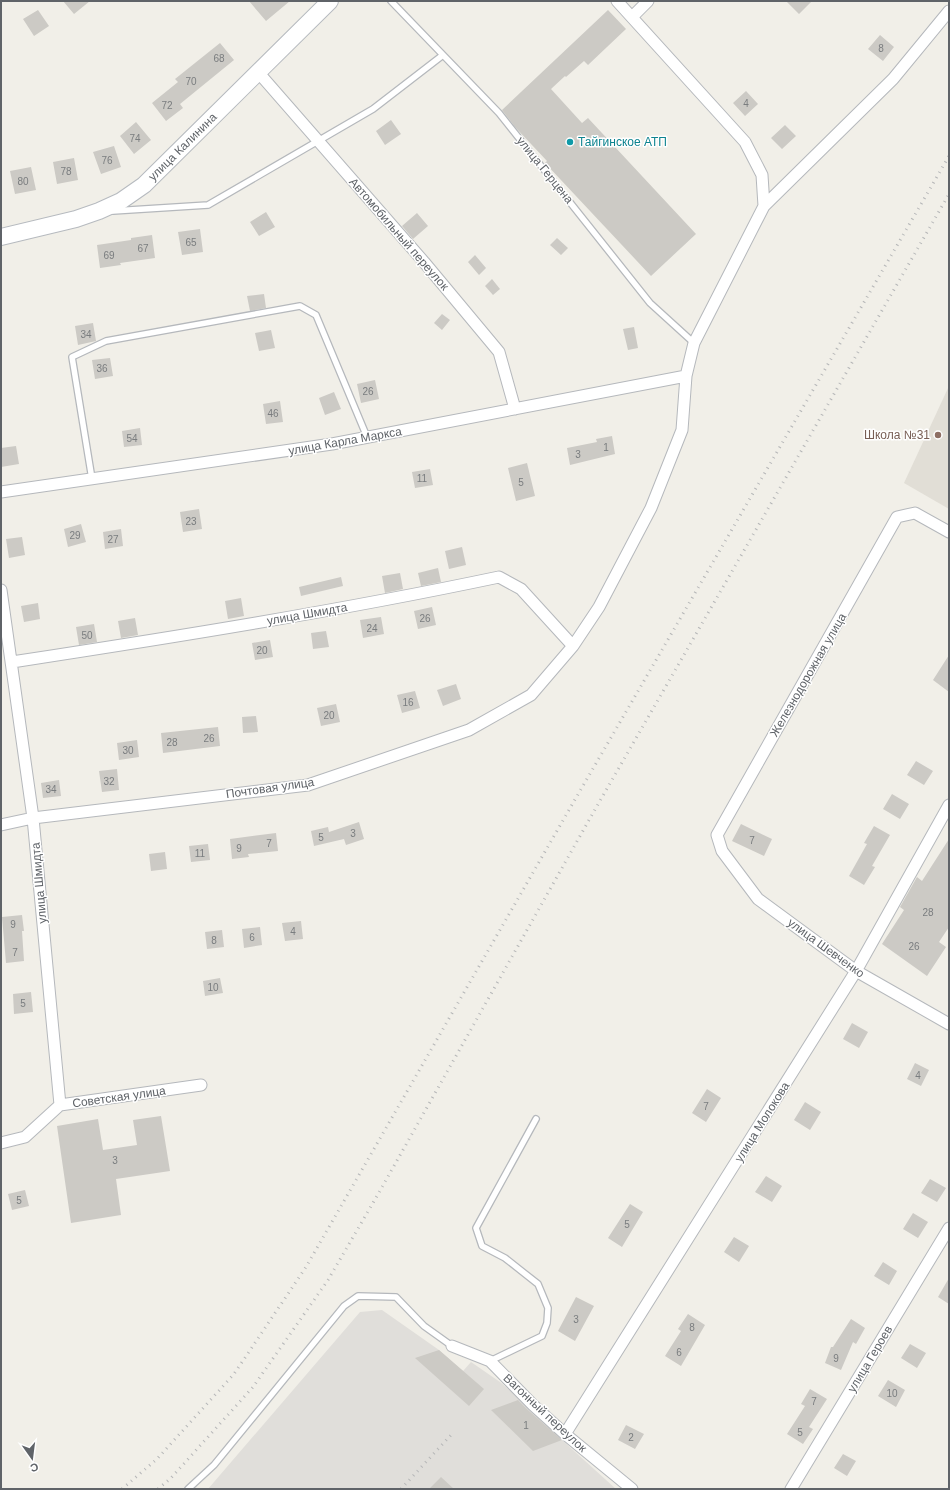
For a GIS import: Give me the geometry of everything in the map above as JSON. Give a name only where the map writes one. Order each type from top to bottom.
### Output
[{"type":"main road","name":"улица Калинина","points":[[1,237],[76,219],[99,211],[121,201],[144,185],[330,1]]},
{"type":"street","points":[[617,1],[745,142],[762,175],[764,206]]},
{"type":"street","points":[[632,17],[648,1]]},
{"type":"street","points":[[764,206],[893,79],[949,11]]},
{"type":"street","name":"Автомобильный переулок","points":[[258,72],[424,262],[499,352],[515,409]]},
{"type":"street","name":"Почтовая улица","points":[[1,825],[33,818],[308,784],[469,730],[531,695],[573,646],[599,606],[651,508],[682,430],[686,376],[694,343],[764,206]]},
{"type":"street","name":"улица Карла Маркса","points":[[1,492],[332,444],[686,376]]},
{"type":"street","name":"Железнодорожная улица","points":[[722,850],[717,835],[897,517],[915,513],[949,532]]},
{"type":"street","name":"улица Шмидта","points":[[12,662],[179,636],[394,599],[499,577],[521,590],[573,646]]},
{"type":"street","name":"улица Шмидта","points":[[1,590],[33,818],[60,1105]]},
{"type":"street","name":"улица Молокова","points":[[566,1434],[856,971],[949,805]]},
{"type":"street","name":"улица Шевченко","points":[[722,850],[758,899],[856,971],[949,1024]]},
{"type":"street","name":"Советская улица","points":[[1,1143],[25,1137],[60,1105],[201,1085]]},
{"type":"street","name":"улица Героев","points":[[791,1489],[949,1228]]},
{"type":"street","name":"Вагонный переулок","points":[[452,1346],[490,1361],[533,1405],[632,1489]]},
{"type":"lane","name":"улица Герцена","points":[[391,1],[499,113],[650,303],[694,343]]},
{"type":"lane","points":[[99,211],[208,206],[373,109],[443,55]]},
{"type":"lane","points":[[92,479],[72,357],[106,341],[300,306],[316,314],[367,438]]},
{"type":"lane","points":[[490,1361],[542,1336],[546,1323],[548,1308],[538,1284],[505,1258],[482,1246],[476,1228],[536,1119]]},
{"type":"lane","points":[[188,1489],[214,1465],[344,1306],[358,1296],[396,1297],[424,1326],[452,1346]]},
{"type":"shaded area","name":"Школа №31","points":[[949,386],[949,509],[904,483]]},
{"type":"shaded area","points":[[382,1310],[439,1350],[463,1371],[471,1362],[500,1382],[616,1489],[208,1489],[360,1312]]},
{"type":"building","points":[[63,1],[90,1],[74,14]]},
{"type":"building","points":[[249,1],[290,1],[266,21]]},
{"type":"building","points":[[786,1],[812,1],[799,14]]},
{"type":"building","points":[[38,10],[49,26],[34,36],[23,19]]},
{"type":"building","name":"Тайгинское АТП","points":[[608,10],[626,29],[588,65],[584,61],[551,89],[582,123],[588,118],[696,234],[651,276],[545,163],[547,161],[515,127],[502,110]]},
{"type":"building","points":[[880,35],[894,47],[883,61],[868,49]]},
{"type":"building","points":[[220,43],[234,60],[180,104],[183,108],[166,121],[152,103],[178,82],[175,79]]},
{"type":"building","points":[[746,91],[758,104],[745,116],[733,103]]},
{"type":"building","points":[[391,120],[401,134],[385,145],[376,131]]},
{"type":"building","points":[[136,122],[151,140],[134,154],[120,136]]},
{"type":"building","points":[[785,125],[796,136],[782,149],[771,138]]},
{"type":"building","points":[[114,146],[121,167],[101,174],[93,152]]},
{"type":"building","points":[[74,158],[78,180],[57,184],[53,162]]},
{"type":"building","points":[[31,167],[36,190],[15,194],[10,171]]},
{"type":"building","points":[[266,212],[275,227],[259,236],[250,222]]},
{"type":"building","points":[[417,213],[428,226],[413,239],[402,226]]},
{"type":"building","points":[[200,229],[203,252],[182,255],[178,232]]},
{"type":"building","points":[[152,235],[155,258],[120,263],[121,265],[100,268],[97,245]]},
{"type":"building","points":[[557,238],[568,248],[561,255],[550,245]]},
{"type":"building","points":[[475,255],[486,268],[479,275],[468,262]]},
{"type":"building","points":[[492,279],[500,289],[493,295],[485,286]]},
{"type":"building","points":[[264,294],[266,308],[250,311],[247,296]]},
{"type":"building","points":[[442,314],[450,320],[442,330],[434,323]]},
{"type":"building","points":[[93,323],[96,341],[78,345],[75,326]]},
{"type":"building","points":[[634,327],[638,348],[628,350],[623,329]]},
{"type":"building","points":[[271,330],[275,348],[259,351],[255,333]]},
{"type":"building","points":[[110,358],[113,376],[95,379],[92,360]]},
{"type":"building","points":[[375,380],[379,399],[361,403],[357,384]]},
{"type":"building","points":[[334,392],[341,409],[325,415],[319,398]]},
{"type":"building","points":[[280,401],[283,422],[266,424],[263,404]]},
{"type":"building","points":[[140,428],[142,445],[124,447],[122,431]]},
{"type":"building","points":[[612,436],[615,454],[570,465],[567,448],[597,442],[596,439]]},
{"type":"building","points":[[16,446],[19,464],[1,467],[1,448]]},
{"type":"building","points":[[527,463],[535,496],[516,501],[508,468]]},
{"type":"building","points":[[430,469],[433,485],[415,488],[412,472]]},
{"type":"building","points":[[199,509],[202,529],[183,532],[180,512]]},
{"type":"building","points":[[81,524],[86,542],[68,547],[64,529]]},
{"type":"building","points":[[121,529],[123,546],[105,549],[103,532]]},
{"type":"building","points":[[22,537],[25,555],[9,558],[6,539]]},
{"type":"building","points":[[462,547],[466,565],[449,569],[445,551]]},
{"type":"building","points":[[438,568],[441,582],[421,586],[418,573]]},
{"type":"building","points":[[400,573],[403,589],[385,593],[382,576]]},
{"type":"building","points":[[341,577],[343,586],[301,596],[299,587]]},
{"type":"building","points":[[241,598],[244,616],[228,619],[225,601]]},
{"type":"building","points":[[38,603],[40,619],[24,622],[21,606]]},
{"type":"building","points":[[432,607],[436,625],[418,629],[414,611]]},
{"type":"building","points":[[381,617],[384,634],[363,638],[360,620]]},
{"type":"building","points":[[135,618],[138,635],[121,638],[118,621]]},
{"type":"building","points":[[94,624],[97,642],[79,645],[76,627]]},
{"type":"building","points":[[326,631],[329,647],[313,649],[311,633]]},
{"type":"building","points":[[270,640],[273,657],[255,660],[252,643]]},
{"type":"building","points":[[949,655],[949,692],[933,680]]},
{"type":"building","points":[[456,684],[461,699],[443,706],[437,690]]},
{"type":"building","points":[[415,691],[420,708],[402,713],[397,695]]},
{"type":"building","points":[[336,704],[340,722],[321,726],[317,708]]},
{"type":"building","points":[[256,716],[258,732],[243,733],[242,717]]},
{"type":"building","points":[[218,727],[220,746],[163,753],[161,733]]},
{"type":"building","points":[[137,740],[139,757],[119,760],[117,743]]},
{"type":"building","points":[[916,761],[933,771],[924,785],[907,775]]},
{"type":"building","points":[[117,769],[119,790],[102,792],[99,771]]},
{"type":"building","points":[[59,780],[61,796],[43,798],[41,783]]},
{"type":"building","points":[[892,794],[909,804],[900,819],[883,809]]},
{"type":"building","points":[[359,822],[364,839],[346,845],[344,839],[314,846],[311,831],[328,827],[329,832]]},
{"type":"building","points":[[741,824],[772,839],[764,856],[732,841]]},
{"type":"building","points":[[874,826],[890,835],[872,866],[875,867],[864,885],[849,876],[867,844],[864,843]]},
{"type":"building","points":[[276,833],[278,851],[248,854],[249,857],[232,859],[230,839]]},
{"type":"building","points":[[949,839],[949,927],[939,942],[946,947],[927,976],[882,944],[904,910],[900,907],[917,877],[922,881]]},
{"type":"building","points":[[208,844],[210,860],[191,862],[189,846]]},
{"type":"building","points":[[165,852],[167,869],[151,871],[149,854]]},
{"type":"building","points":[[22,915],[24,931],[22,931],[24,961],[6,963],[2,917]]},
{"type":"building","points":[[301,921],[303,939],[285,941],[282,923]]},
{"type":"building","points":[[260,927],[262,945],[244,948],[242,929]]},
{"type":"building","points":[[222,930],[224,947],[207,949],[205,932]]},
{"type":"building","points":[[220,978],[223,993],[205,996],[203,981]]},
{"type":"building","points":[[31,992],[33,1012],[14,1014],[13,994]]},
{"type":"building","points":[[852,1023],[868,1032],[859,1048],[843,1039]]},
{"type":"building","points":[[915,1063],[929,1070],[921,1086],[907,1079]]},
{"type":"building","points":[[707,1089],[721,1098],[706,1122],[692,1113]]},
{"type":"building","points":[[805,1102],[821,1112],[810,1130],[794,1120]]},
{"type":"building","points":[[161,1116],[170,1171],[116,1179],[121,1215],[71,1223],[57,1126],[98,1119],[103,1150],[137,1145],[133,1120]]},
{"type":"building","points":[[766,1176],[782,1186],[772,1202],[755,1192]]},
{"type":"building","points":[[930,1179],[946,1188],[937,1202],[921,1193]]},
{"type":"building","points":[[25,1190],[29,1206],[12,1210],[8,1194]]},
{"type":"building","points":[[630,1204],[643,1212],[622,1247],[608,1238]]},
{"type":"building","points":[[913,1213],[928,1222],[918,1238],[903,1229]]},
{"type":"building","points":[[734,1237],[749,1246],[739,1262],[724,1252]]},
{"type":"building","points":[[883,1262],[897,1271],[889,1285],[874,1276]]},
{"type":"building","points":[[949,1278],[949,1304],[938,1297]]},
{"type":"building","points":[[576,1297],[594,1306],[575,1341],[558,1331]]},
{"type":"building","points":[[688,1314],[705,1325],[681,1366],[665,1356],[681,1331],[678,1329]]},
{"type":"building","points":[[851,1319],[865,1328],[856,1344],[853,1342],[841,1370],[825,1363],[831,1347],[833,1347]]},
{"type":"building","points":[[910,1344],[926,1353],[917,1368],[901,1358]]},
{"type":"building","points":[[439,1350],[484,1389],[469,1406],[415,1358]]},
{"type":"building","points":[[888,1380],[905,1390],[896,1407],[878,1396]]},
{"type":"building","points":[[810,1389],[827,1399],[809,1427],[813,1429],[803,1444],[787,1434],[805,1406],[801,1404]]},
{"type":"building","points":[[518,1400],[562,1440],[533,1451],[491,1410]]},
{"type":"building","points":[[626,1425],[644,1434],[635,1449],[618,1440]]},
{"type":"building","points":[[843,1454],[856,1461],[847,1476],[834,1468]]},
{"type":"building","points":[[441,1477],[454,1489],[429,1489]]},
{"type":"railway","points":[[122,1489],[157,1459],[234,1374],[306,1267],[573,803],[949,156]]},
{"type":"railway","points":[[158,1489],[171,1478],[253,1387],[328,1280],[593,813],[949,194]]},
{"type":"railway","points":[[401,1489],[451,1435]]},
{"type":"place","name":"Тайгинское АТП","points":[[570,142]]},
{"type":"place","name":"Школа №31","points":[[938,435]]}]
